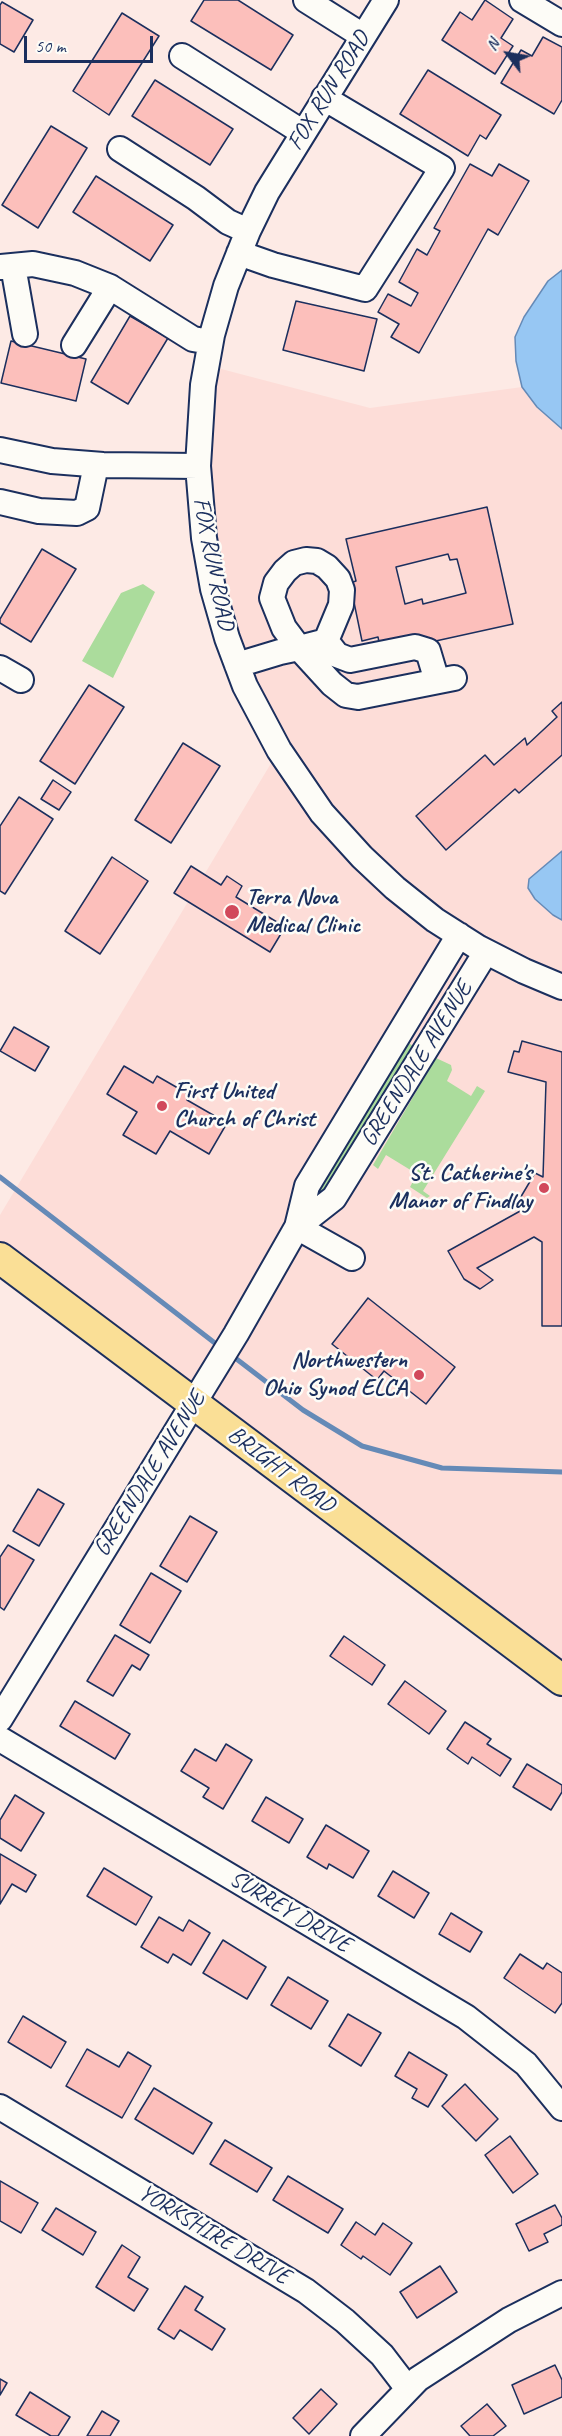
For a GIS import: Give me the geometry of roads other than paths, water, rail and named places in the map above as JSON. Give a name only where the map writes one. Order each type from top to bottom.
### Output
[{"type":"main road","name":"BRIGHT ROAD","points":[[0,1258],[562,1680]]},
{"type":"street","points":[[306,0],[363,36]]},
{"type":"street","name":"FOX RUN ROAD","points":[[386,0],[302,132],[267,192],[248,231],[226,286],[210,342],[198,436],[204,538],[213,589],[227,638],[267,730],[322,813],[358,853],[395,888],[435,920],[486,952],[562,987]]},
{"type":"street","points":[[522,0],[562,24]]},
{"type":"street","points":[[182,56],[302,132]]},
{"type":"street","points":[[239,253],[273,265],[365,289],[442,168],[324,98]]},
{"type":"street","points":[[120,149],[196,198],[228,222],[248,231]]},
{"type":"street","points":[[25,334],[7,267],[33,264],[56,267],[110,287],[194,339],[210,342]]},
{"type":"street","points":[[74,345],[110,287]]},
{"type":"street","points":[[0,450],[52,460],[96,465],[198,466]]},
{"type":"street","points":[[0,502],[39,511],[77,513],[87,507],[96,465]]},
{"type":"street","points":[[306,560],[317,561],[327,567],[338,579],[342,591],[341,605],[326,640],[337,655],[350,660],[415,647],[428,651],[446,680],[358,697],[346,695],[332,684],[299,648],[284,628],[272,598],[276,583],[294,563],[306,560]]},
{"type":"street","points":[[237,664],[326,640]]},
{"type":"street","points":[[0,668],[21,680]]},
{"type":"street","name":"GREENDALE AVENUE","points":[[0,1719],[236,1334],[297,1227],[307,1186],[459,935]]},
{"type":"street","name":"GREENDALE AVENUE","points":[[297,1227],[334,1198],[486,952]]},
{"type":"street","points":[[297,1227],[352,1258]]},
{"type":"street","name":"SURREY DRIVE","points":[[0,1739],[466,2017],[526,2064],[562,2108]]},
{"type":"street","name":"YORKSHIRE DRIVE","points":[[0,2107],[306,2291],[345,2321],[382,2355],[408,2389]]},
{"type":"street","points":[[363,2436],[408,2389],[478,2338],[562,2293]]},
{"type":"water","points":[[562,270],[562,429],[537,407],[522,387],[516,361],[515,337],[524,317],[548,281]]},
{"type":"water","points":[[562,851],[562,920],[535,899],[528,888],[529,879]]},
{"type":"waterway","points":[[0,1177],[220,1347]]},
{"type":"waterway","points":[[230,1354],[303,1410],[362,1446],[442,1468],[562,1472]]},
{"type":"place","name":"Terra Nova Medical Clinic","points":[[232,912]]},
{"type":"place","name":"First United Church of Christ","points":[[162,1106]]},
{"type":"place","name":"St. Catherine's Manor of Findlay","points":[[544,1188]]},
{"type":"place","name":"Northwestern Ohio Synod ELCA","points":[[419,1375]]}]
